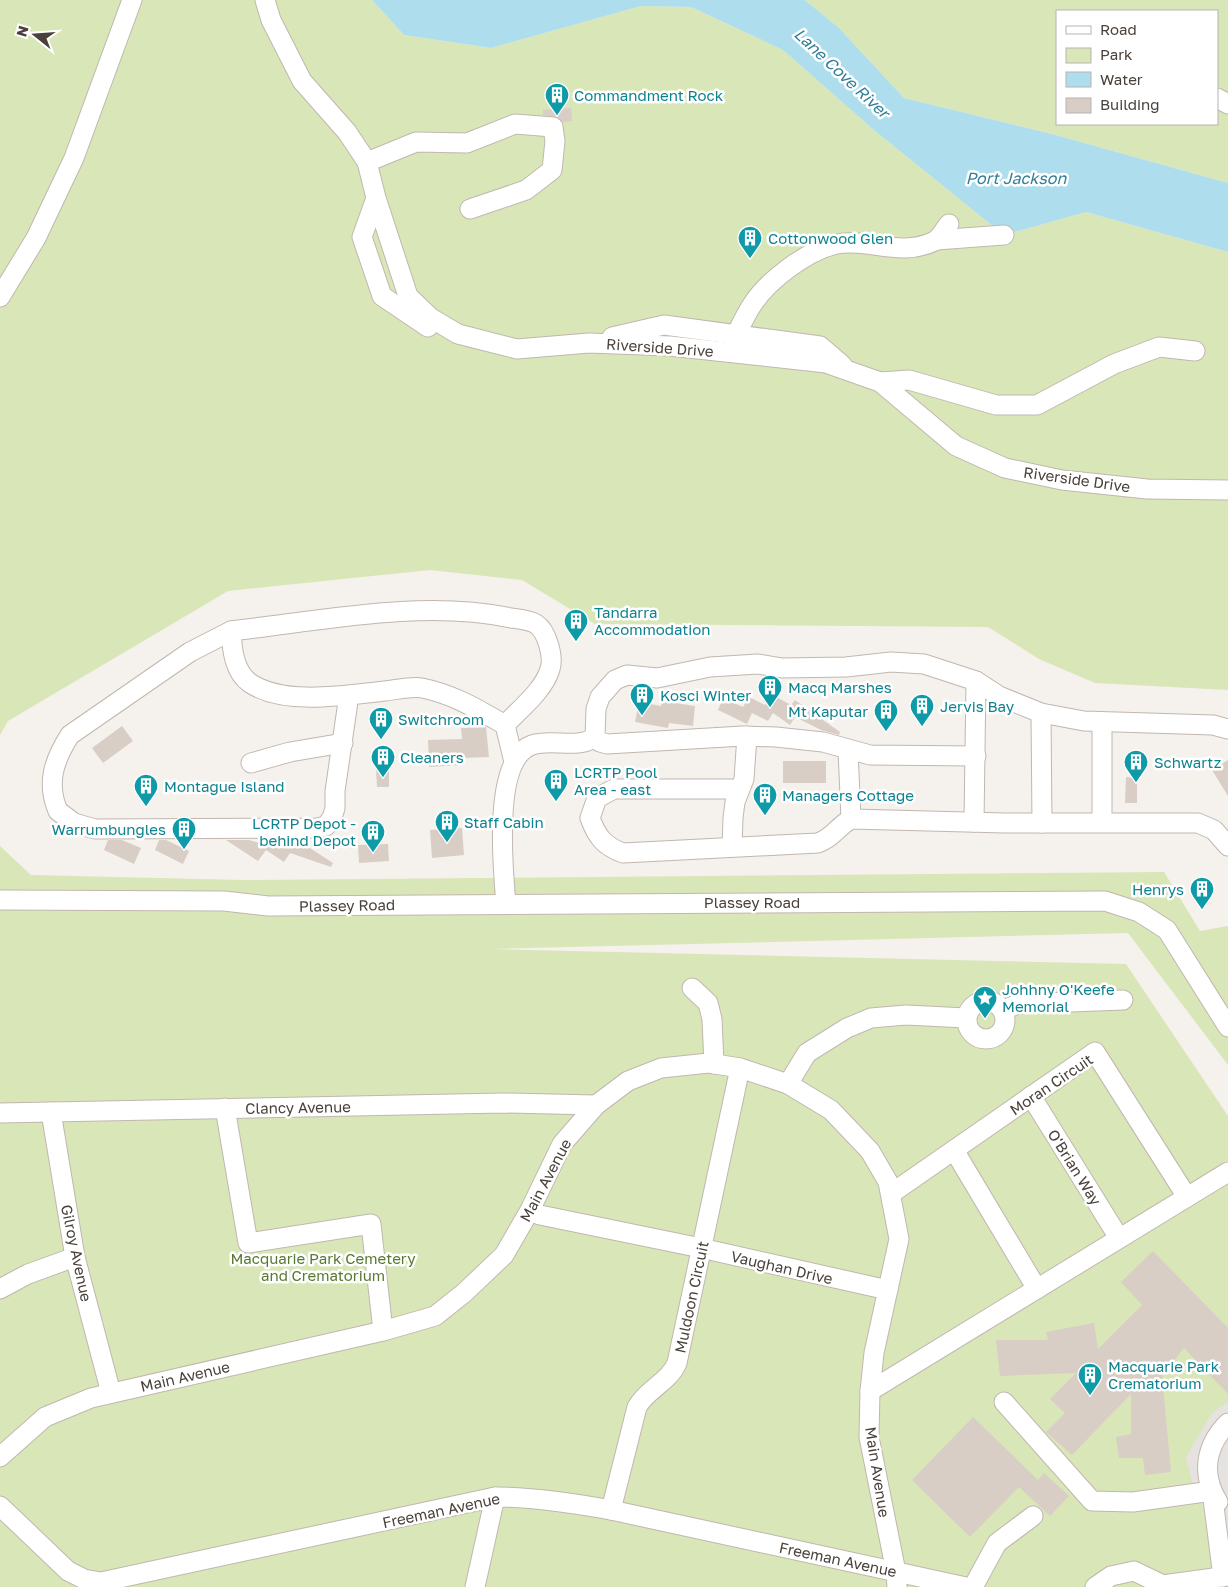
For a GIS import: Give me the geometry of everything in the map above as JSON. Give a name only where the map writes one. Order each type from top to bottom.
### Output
[{"type":"street","points":[[0,297],[36,238],[74,158],[132,0]]},
{"type":"street","name":"Riverside Drive","points":[[265,0],[271,20],[302,81],[347,132],[367,162],[376,198],[408,296],[430,318],[458,334],[516,349],[588,343],[724,351],[826,363],[880,382],[956,446],[1005,468],[1062,480],[1146,489],[1228,490]]},
{"type":"street","points":[[367,162],[416,142],[467,143],[515,124],[553,127],[555,141],[552,170],[526,190],[470,209]]},
{"type":"street","points":[[376,198],[362,237],[382,296],[450,341],[516,349]]},
{"type":"street","points":[[936,240],[949,224]]},
{"type":"street","points":[[736,335],[752,304],[778,277],[806,256],[837,244],[861,243],[891,249],[911,247],[936,240],[1004,235]]},
{"type":"street","points":[[588,343],[664,326],[820,346],[847,370]]},
{"type":"street","points":[[880,382],[909,380],[996,405],[1037,405],[1114,364],[1159,347],[1195,351]]},
{"type":"street","points":[[349,695],[333,813],[326,826],[317,828],[95,829],[74,823],[58,811],[51,782],[60,750],[70,735],[190,652],[231,631],[414,610],[492,614],[536,623],[544,631],[550,650],[551,668],[544,681],[505,725]]},
{"type":"street","points":[[231,631],[232,650],[238,667],[249,683],[279,695],[310,697],[349,695],[421,687],[467,703],[505,725],[514,762]]},
{"type":"street","points":[[976,756],[870,755],[823,742],[747,736],[607,744],[600,742],[595,737],[596,709],[600,697],[615,680],[627,675],[657,678],[710,667],[734,665],[758,664],[782,668],[846,667],[902,662],[935,666],[976,681],[999,696],[1041,713],[1084,721],[1213,726],[1228,729]]},
{"type":"street","points":[[974,822],[976,681]]},
{"type":"street","points":[[1041,713],[1042,823]]},
{"type":"street","points":[[1102,722],[1102,822]]},
{"type":"street","points":[[732,847],[733,818],[739,791],[744,779],[748,748],[747,736]]},
{"type":"street","points":[[506,904],[503,821],[505,794],[514,762],[529,746],[543,742],[588,742],[595,737]]},
{"type":"street","points":[[251,763],[290,752],[342,743]]},
{"type":"street","points":[[848,750],[851,819]]},
{"type":"street","points":[[739,791],[731,789],[614,789],[596,798],[590,818],[600,840],[610,848],[623,853],[818,843],[832,838],[841,825],[851,819],[1042,823],[1198,823],[1214,830],[1228,846]]},
{"type":"street","name":"Plassey Road","points":[[0,900],[215,901],[268,906],[1105,901],[1139,912],[1166,930],[1228,1027]]},
{"type":"street","points":[[692,988],[708,1004],[715,1048],[714,1064]]},
{"type":"street","points":[[992,1000],[1003,1010],[1006,1021],[998,1035],[984,1040],[975,1036],[968,1028],[966,1018],[970,1007],[979,1001],[992,1000]]},
{"type":"street","points":[[1003,1010],[1018,1004],[1123,1000]]},
{"type":"street","points":[[788,1084],[807,1052],[847,1028],[871,1018],[906,1015],[966,1018]]},
{"type":"street","name":"Moran Circuit","points":[[892,1193],[1095,1052],[1187,1197]]},
{"type":"street","name":"Main Avenue","points":[[0,1457],[45,1417],[91,1398],[383,1330],[434,1316],[464,1293],[504,1255],[530,1210],[562,1144],[596,1106],[628,1081],[661,1068],[714,1064],[740,1068],[788,1084],[831,1110],[870,1151],[888,1182],[892,1193],[898,1239],[874,1353],[868,1437],[896,1579]]},
{"type":"street","name":"Muldoon Circuit","points":[[611,1510],[641,1399],[672,1374],[677,1363],[740,1068]]},
{"type":"street","name":"O'Brian Way","points":[[1031,1096],[1120,1238]]},
{"type":"street","name":"Clancy Avenue","points":[[0,1113],[503,1103],[596,1106]]},
{"type":"street","points":[[225,1108],[248,1243],[371,1224],[383,1330]]},
{"type":"street","name":"Gilroy Avenue","points":[[51,1112],[75,1257],[111,1393]]},
{"type":"street","points":[[954,1150],[1037,1288]]},
{"type":"street","points":[[870,1391],[1228,1172]]},
{"type":"street","name":"Vaughan Drive","points":[[530,1210],[540,1215],[702,1248],[888,1290]]},
{"type":"street","points":[[0,1290],[28,1274],[75,1257]]},
{"type":"street","points":[[1004,1402],[1092,1500],[1133,1502],[1212,1491]]},
{"type":"street","points":[[1095,1587],[1110,1576],[1134,1572],[1163,1585],[1225,1576],[1223,1529],[1207,1476],[1207,1460],[1211,1445],[1219,1432],[1228,1424]]},
{"type":"street","points":[[1212,1491],[1220,1504],[1228,1512]]},
{"type":"street","points":[[475,1587],[495,1497]]},
{"type":"street","name":"Freeman Avenue","points":[[0,1506],[68,1571],[84,1579],[100,1582],[495,1497],[557,1500],[611,1510],[896,1579],[966,1587]]},
{"type":"street","points":[[973,1587],[997,1543],[1033,1516]]},
{"type":"green space","points":[[0,0],[372,0],[404,35],[491,48],[641,6],[691,7],[783,50],[875,131],[1004,235],[1086,212],[1228,252],[1228,690],[1095,683],[1039,659],[988,627],[595,624],[522,580],[430,570],[228,591],[8,721],[0,735]]},
{"type":"green space","points":[[805,0],[1228,0],[1228,183],[1052,134],[904,98],[839,28]]},
{"type":"green space","name":"Macquarie Park Cemetery and Crematorium","points":[[0,846],[31,875],[242,880],[1164,872],[1200,931],[1228,926],[1228,1065],[1128,933],[492,949],[1126,964],[1228,1116],[1228,1587],[0,1587]]},
{"type":"shaded area","points":[[1228,1402],[1228,1531],[1212,1522],[1195,1493],[1186,1457],[1212,1413]]},
{"type":"water","name":"Port Jackson","points":[[372,0],[805,0],[839,28],[904,98],[1052,134],[1228,183],[1228,252],[1086,212],[1004,235],[875,131],[783,50],[691,7],[641,6],[491,48],[404,35]]},
{"type":"building","name":"Commandment Rock","points":[[571,108],[572,121],[563,122],[558,117],[543,115],[543,110]]},
{"type":"building","points":[[771,694],[791,705],[795,700],[840,732],[839,735],[821,730],[795,717],[790,725],[773,713],[768,721],[752,713],[747,724],[718,710],[723,698],[743,707],[749,697],[765,705]]},
{"type":"building","points":[[662,701],[695,706],[693,726],[669,723],[668,728],[635,722],[639,702],[661,706]]},
{"type":"building","points":[[122,726],[133,741],[103,763],[92,748]]},
{"type":"building","points":[[486,727],[489,757],[461,758],[461,765],[429,767],[428,740],[462,739],[461,728]]},
{"type":"building","points":[[1228,760],[1228,796],[1212,770]]},
{"type":"building","points":[[783,761],[826,761],[826,783],[783,783]]},
{"type":"building","name":"Cleaners","points":[[376,769],[389,769],[389,787],[377,787]]},
{"type":"building","points":[[1126,777],[1137,778],[1137,803],[1125,803]]},
{"type":"building","name":"Staff Cabin","points":[[462,828],[464,855],[432,858],[430,830]]},
{"type":"building","points":[[273,839],[283,846],[287,839],[296,839],[333,863],[331,867],[290,853],[284,862],[266,850],[258,861],[226,840],[249,840],[259,843],[261,840]]},
{"type":"building","points":[[108,840],[122,840],[141,848],[134,864],[104,850]]},
{"type":"building","points":[[159,840],[166,840],[189,851],[183,864],[155,850]]},
{"type":"building","name":"LCRTP Depot - behind Depot","points":[[388,844],[389,861],[359,863],[358,845]]},
{"type":"building","name":"Macquarie Park Crematorium","points":[[1153,1251],[1228,1328],[1228,1394],[1184,1348],[1162,1375],[1171,1472],[1145,1475],[1143,1458],[1119,1458],[1116,1437],[1131,1434],[1131,1394],[1072,1455],[1046,1432],[1065,1413],[1050,1399],[1076,1373],[1000,1376],[996,1340],[1048,1340],[1046,1332],[1094,1323],[1098,1349],[1142,1305],[1121,1282]]},
{"type":"building","points":[[973,1417],[1038,1480],[1044,1473],[1069,1496],[1050,1516],[1019,1487],[970,1537],[912,1480]]},
{"type":"place","name":"Commandment Rock","points":[[557,116]]},
{"type":"place","name":"Cottonwood Glen","points":[[750,259]]},
{"type":"place","name":"Tandarra Accommodation","points":[[576,642]]},
{"type":"place","name":"Macq Marshes","points":[[770,708]]},
{"type":"place","name":"Kosci Winter","points":[[642,716]]},
{"type":"place","name":"Jervis Bay","points":[[922,727]]},
{"type":"place","name":"Mt Kaputar","points":[[886,732]]},
{"type":"place","name":"Switchroom","points":[[381,740]]},
{"type":"place","name":"Cleaners","points":[[383,778]]},
{"type":"place","name":"Schwartz","points":[[1136,783]]},
{"type":"place","name":"LCRTP Pool Area - east","points":[[556,802]]},
{"type":"place","name":"Montague Island","points":[[146,807]]},
{"type":"place","name":"Managers Cottage","points":[[765,816]]},
{"type":"place","name":"Staff Cabin","points":[[447,843]]},
{"type":"place","name":"Warrumbungles","points":[[184,850]]},
{"type":"place","name":"LCRTP Depot - behind Depot","points":[[373,853]]},
{"type":"place","name":"Henrys","points":[[1202,910]]},
{"type":"place","name":"Johhny O'Keefe Memorial","points":[[985,1019]]},
{"type":"place","name":"Macquarie Park Crematorium","points":[[1090,1396]]},
{"type":"water label","name":"Lane Cove River","points":[[842,73]]}]
